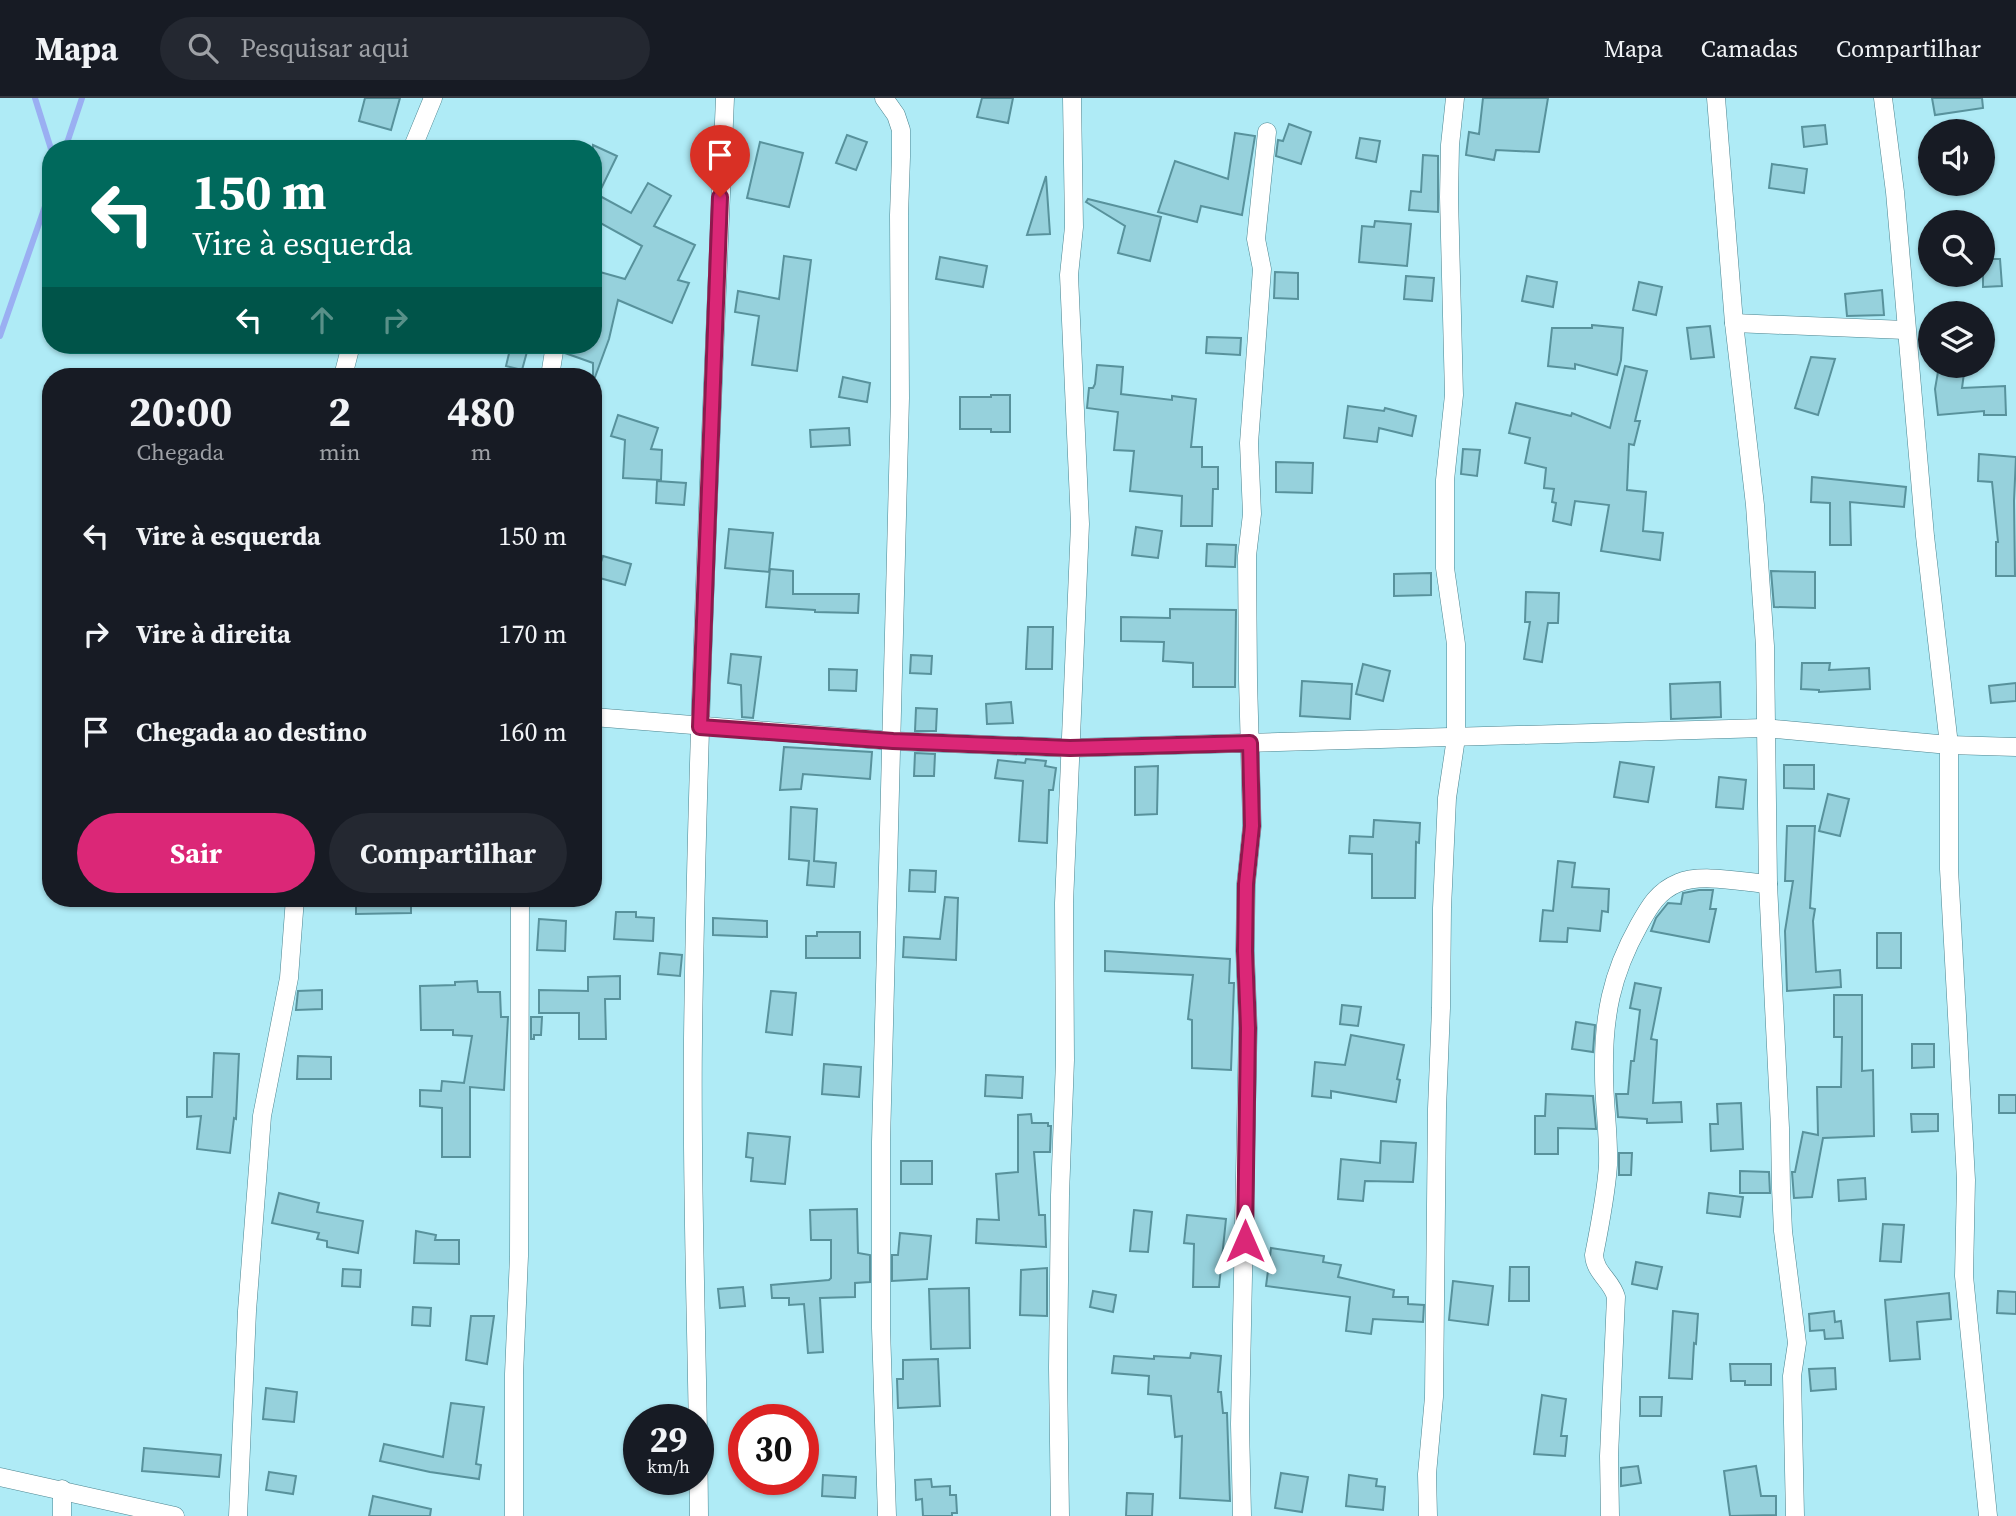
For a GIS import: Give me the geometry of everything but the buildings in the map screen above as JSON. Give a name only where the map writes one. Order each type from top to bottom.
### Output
[{"type":"street","points":[[416,140],[433,98]]},
{"type":"street","points":[[699,1516],[699,1403],[693,1225],[693,1038],[700,727],[724,98]]},
{"type":"street","points":[[884,98],[896,115],[901,130],[900,398],[881,1156],[881,1328],[887,1516]]},
{"type":"street","points":[[1060,1516],[1059,1195],[1065,1060],[1064,903],[1080,524],[1069,275],[1074,227],[1072,98]]},
{"type":"street","points":[[1428,1516],[1427,1474],[1435,1370],[1442,908],[1447,798],[1456,738],[1456,644],[1445,568],[1445,480],[1454,395],[1449,197],[1450,145],[1455,98]]},
{"type":"street","points":[[1716,98],[1734,323],[1755,505],[1765,646],[1768,884],[1783,1231],[1797,1343],[1792,1376],[1796,1516]]},
{"type":"street","points":[[1883,98],[1895,192],[1905,330],[1949,745],[1949,869],[1966,1180],[1964,1276],[1988,1516]]},
{"type":"street","points":[[1242,1516],[1240,1424],[1248,1028],[1246,884],[1252,826],[1247,556],[1252,514],[1248,443],[1262,269],[1256,239],[1267,132]]},
{"type":"street","points":[[1734,323],[1905,330]]},
{"type":"street","points":[[602,719],[893,741],[1070,748],[1765,728],[1949,745],[2016,747]]},
{"type":"street","points":[[1610,1516],[1609,1456],[1616,1297],[1613,1288],[1597,1269],[1594,1255],[1608,1165],[1604,1075],[1606,1020],[1611,989],[1623,954],[1657,896],[1667,888],[1693,878],[1768,884]]},
{"type":"street","points":[[238,1516],[247,1311],[262,1116],[289,978],[294,907]]},
{"type":"street","points":[[514,1516],[514,1374],[519,1255],[520,907]]},
{"type":"street","points":[[0,1477],[176,1516]]},
{"type":"street","points":[[62,1489],[62,1516]]},
{"type":"waterway","points":[[35,98],[48,140]]},
{"type":"waterway","points":[[68,140],[82,98]]},
{"type":"waterway","points":[[0,336],[42,215]]},
{"type":"route","points":[[720,197],[700,727],[893,741],[1070,748],[1250,743],[1252,826],[1246,884],[1245,951],[1248,1028],[1245,1241]]}]
